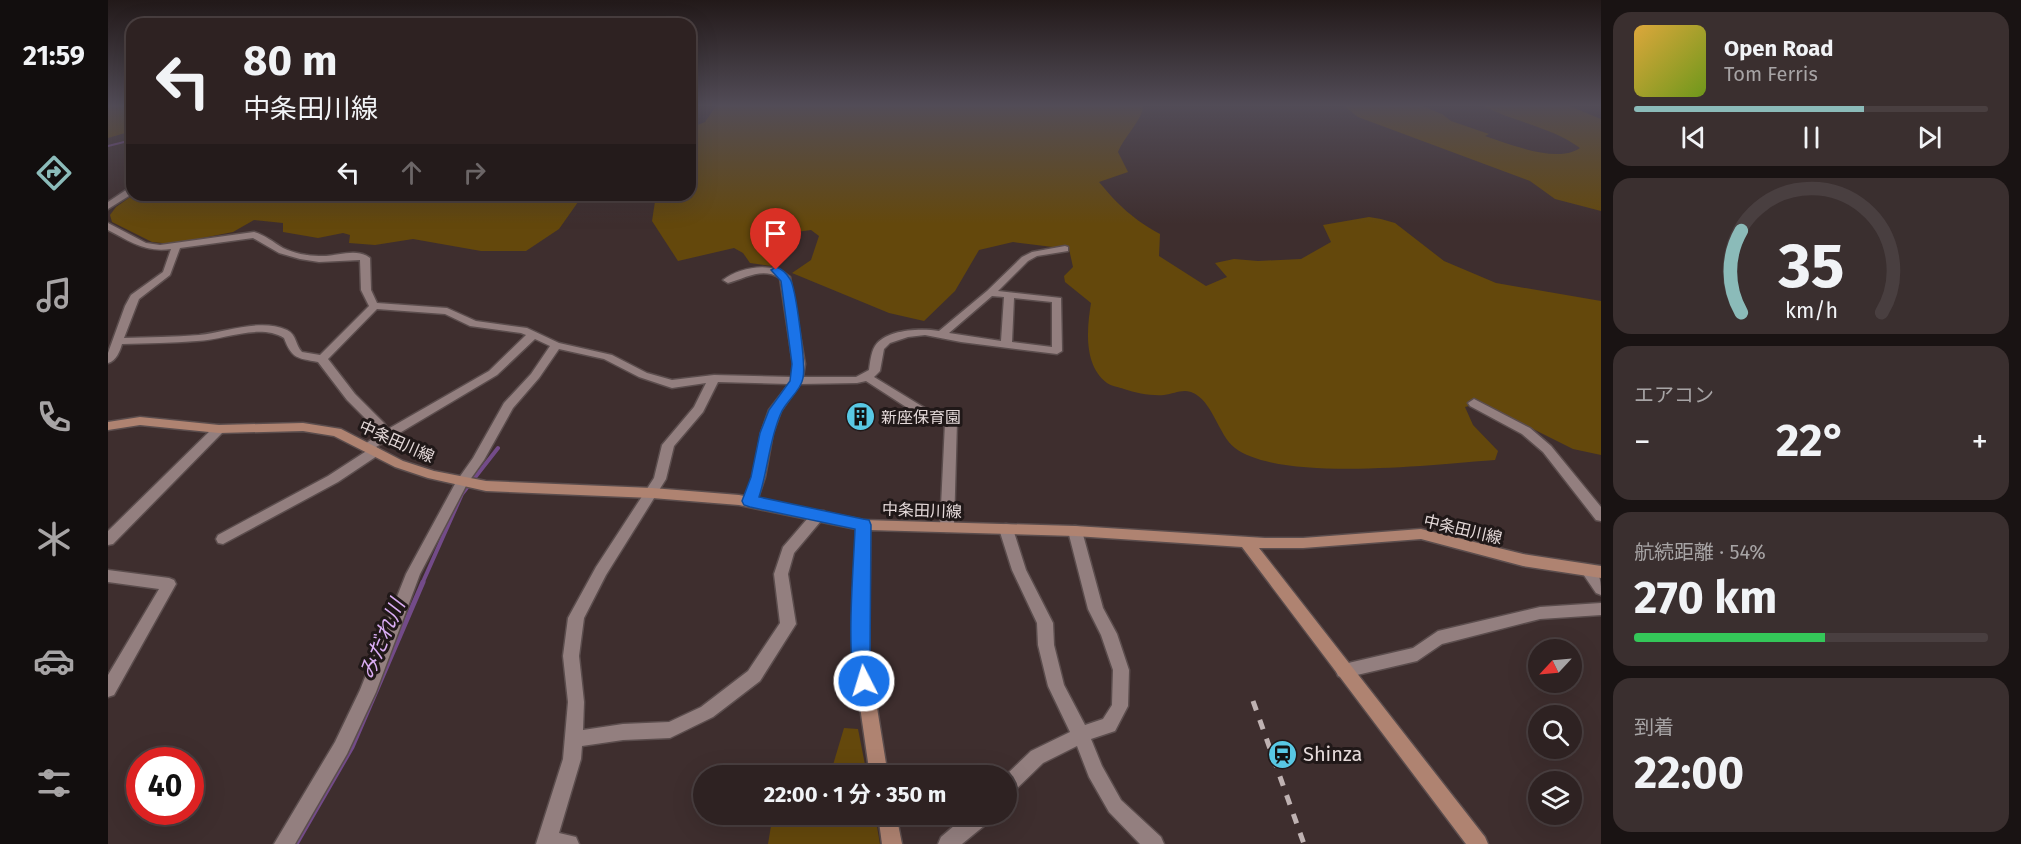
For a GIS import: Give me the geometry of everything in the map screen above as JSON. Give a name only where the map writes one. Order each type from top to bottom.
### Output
[{"type":"main road","name":"中条田川線","points":[[108,426],[140,420],[219,429],[303,428],[337,432],[372,448],[399,464],[462,482],[486,486],[652,493],[750,501],[863,525],[1075,531],[1245,542],[1303,543],[1421,534],[1514,558],[1594,571]]},
{"type":"main road","points":[[863,525],[861,658],[877,765]]},
{"type":"main road","points":[[1245,542],[1478,844]]},
{"type":"main road","points":[[888,825],[892,844]]},
{"type":"street","points":[[108,206],[126,193]]},
{"type":"street","points":[[108,226],[143,245],[160,248],[254,235],[262,237],[281,250],[307,257],[328,259],[359,255],[365,258],[367,299],[374,306],[447,311],[474,324],[523,330],[556,345],[608,357],[643,375],[672,384],[714,378],[797,381],[867,378],[924,413],[951,421],[947,527]]},
{"type":"street","points":[[108,360],[135,297],[167,273],[176,247]]},
{"type":"street","points":[[940,334],[990,293],[1025,259],[1035,254],[1065,249]]},
{"type":"street","points":[[728,280],[767,268],[776,270],[785,277],[799,364],[797,381],[775,410],[767,433],[759,477],[750,501]]},
{"type":"street","points":[[867,378],[874,371],[879,348],[886,341],[915,333],[940,334],[961,339],[1057,351],[1057,300],[990,293]]},
{"type":"street","points":[[1006,345],[1009,295]]},
{"type":"street","points":[[322,359],[374,306]]},
{"type":"street","points":[[118,341],[200,338],[253,329],[282,332],[290,336],[294,350],[299,355],[322,359],[351,397],[380,426],[385,436]]},
{"type":"street","points":[[223,539],[333,479],[385,436],[493,373],[534,334]]},
{"type":"street","points":[[284,844],[341,748],[368,692],[413,574],[462,482],[478,460],[508,406],[535,376],[556,345]]},
{"type":"street","points":[[569,844],[546,843],[572,759],[575,739],[576,702],[571,656],[576,618],[601,571],[652,493],[660,478],[665,452],[699,409],[714,378]]},
{"type":"street","points":[[1474,403],[1526,431],[1547,449],[1601,516]]},
{"type":"street","points":[[108,540],[219,429]]},
{"type":"street","points":[[575,739],[623,732],[670,730],[707,712],[754,676],[788,624],[781,574],[788,551],[819,515]]},
{"type":"street","points":[[1006,529],[1019,570],[1045,623],[1046,645],[1056,686],[1081,735],[1095,771],[1115,806],[1154,844]]},
{"type":"street","points":[[1017,776],[1037,757],[1109,724],[1120,706],[1121,670],[1109,634],[1096,609],[1075,531]]},
{"type":"street","points":[[1594,571],[1601,588]]},
{"type":"street","points":[[108,576],[169,584],[108,690]]},
{"type":"street","points":[[1344,671],[1417,654],[1438,638],[1540,613],[1601,609]]},
{"type":"street","points":[[948,844],[970,825]]},
{"type":"shaded area","points":[[696,145],[1121,145],[1118,152],[1128,172],[1099,182],[1127,211],[1160,234],[1159,256],[1206,286],[1227,277],[1215,263],[1234,259],[1258,261],[1301,259],[1331,242],[1323,225],[1369,217],[1395,223],[1444,261],[1496,283],[1601,301],[1601,455],[1573,449],[1481,403],[1465,407],[1473,425],[1498,451],[1495,460],[1360,469],[1287,465],[1257,459],[1235,448],[1229,442],[1199,396],[1187,391],[1164,395],[1133,392],[1107,383],[1099,375],[1088,346],[1091,303],[1065,282],[1064,276],[1073,267],[1069,249],[1013,242],[979,250],[955,291],[924,321],[889,313],[792,273],[811,260],[819,236],[811,230],[782,234],[774,243],[778,256],[771,266],[750,263],[743,253],[734,248],[678,261],[652,221],[655,201],[696,201]]},
{"type":"shaded area","points":[[1434,145],[1512,145],[1559,154],[1580,148],[1576,145],[1601,145],[1601,211],[1555,199],[1530,181]]},
{"type":"shaded area","points":[[126,200],[579,201],[559,229],[526,251],[481,251],[413,239],[375,245],[349,243],[350,235],[343,233],[318,238],[283,232],[283,223],[254,220],[233,232],[172,244],[152,242],[112,222],[110,215]]},
{"type":"shaded area","points":[[844,728],[858,729],[865,765],[833,765]]},
{"type":"shaded area","points":[[771,825],[877,825],[880,844],[768,844]]},
{"type":"waterway","name":"みだれ川","points":[[422,584],[462,494],[498,448]]},
{"type":"waterway","name":"みだれ川","points":[[296,844],[352,747],[423,582]]},
{"type":"railway","points":[[1253,701],[1304,844]]},
{"type":"place","name":"新座保育園","points":[[860,417]]},
{"type":"place","name":"Shinza","points":[[1282,754]]},
{"type":"route","points":[[776,270],[785,277],[786,281],[799,364],[797,381],[775,410],[767,433],[759,477],[750,501],[863,525],[861,658],[864,681]]}]
